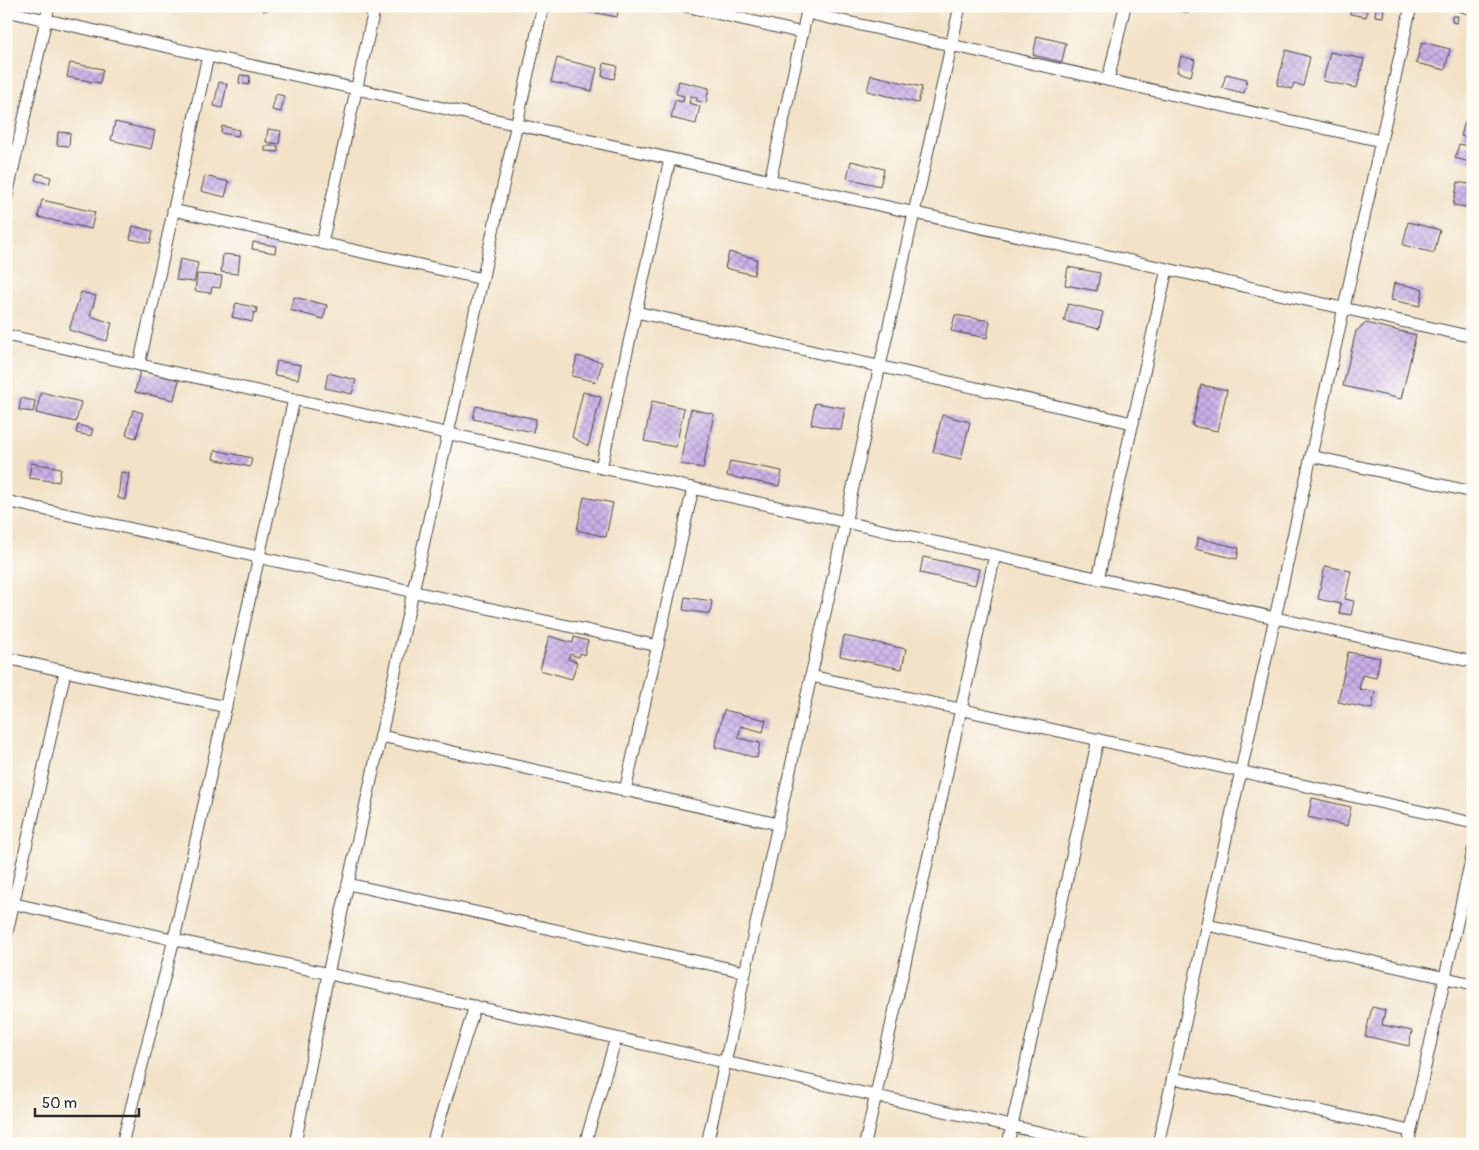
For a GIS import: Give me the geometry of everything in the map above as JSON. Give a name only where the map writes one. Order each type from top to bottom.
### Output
[{"type":"street","points":[[6,200],[50,6]]},
{"type":"street","points":[[322,243],[375,6]]},
{"type":"street","points":[[295,1144],[328,974],[543,6]]},
{"type":"street","points":[[685,6],[803,32]]},
{"type":"street","points":[[707,1144],[960,6]]},
{"type":"street","points":[[1108,80],[1125,6]]},
{"type":"street","points":[[1158,1144],[1411,6]]},
{"type":"street","points":[[1462,6],[1473,9]]},
{"type":"street","points":[[770,181],[808,10],[952,45],[1381,141]]},
{"type":"street","points":[[6,11],[1473,337]]},
{"type":"street","points":[[139,365],[208,56]]},
{"type":"street","points":[[601,468],[670,159]]},
{"type":"street","points":[[173,210],[483,279]]},
{"type":"street","points":[[1098,578],[1167,270]]},
{"type":"street","points":[[636,312],[1133,423]]},
{"type":"street","points":[[6,335],[1473,662]]},
{"type":"street","points":[[122,1144],[174,939],[294,400]]},
{"type":"street","points":[[1311,456],[1473,492]]},
{"type":"street","points":[[626,791],[693,488]]},
{"type":"street","points":[[6,501],[658,646]]},
{"type":"street","points":[[865,1144],[995,555]]},
{"type":"street","points":[[6,658],[226,707]]},
{"type":"street","points":[[6,937],[10,903],[65,672]]},
{"type":"street","points":[[811,676],[1473,823]]},
{"type":"street","points":[[381,736],[778,824]]},
{"type":"street","points":[[1008,1144],[1098,740]]},
{"type":"street","points":[[1408,1144],[1444,978],[1468,900],[1473,852]]},
{"type":"street","points":[[348,884],[745,972]]},
{"type":"street","points":[[10,903],[1092,1144]]},
{"type":"street","points":[[1207,925],[1473,984]]},
{"type":"street","points":[[432,1144],[475,1006]]},
{"type":"street","points":[[585,1144],[616,1038]]},
{"type":"street","points":[[1173,1078],[1410,1131]]},
{"type":"building","points":[[262,6],[280,6],[280,7],[263,11]]},
{"type":"building","points":[[575,6],[619,6],[617,17],[576,9]]},
{"type":"building","points":[[1172,6],[1190,6],[1189,13],[1171,9]]},
{"type":"building","points":[[1351,6],[1368,6],[1366,17],[1350,14]]},
{"type":"building","points":[[1376,6],[1384,6],[1383,17],[1375,16]]},
{"type":"building","points":[[1452,16],[1458,16],[1457,23],[1452,22]]},
{"type":"building","points":[[1037,36],[1066,43],[1062,62],[1033,55]]},
{"type":"building","points":[[1422,42],[1450,49],[1445,70],[1416,63]]},
{"type":"building","points":[[1286,50],[1310,57],[1303,86],[1294,83],[1292,89],[1277,85]]},
{"type":"building","points":[[1330,52],[1364,59],[1357,88],[1323,81]]},
{"type":"building","points":[[1181,56],[1195,60],[1191,76],[1177,72]]},
{"type":"building","points":[[557,58],[597,68],[592,91],[551,82]]},
{"type":"building","points":[[70,63],[103,69],[100,83],[67,77]]},
{"type":"building","points":[[604,63],[617,66],[614,79],[602,76]]},
{"type":"building","points":[[1226,74],[1247,79],[1244,93],[1222,88]]},
{"type":"building","points":[[240,75],[250,76],[249,85],[239,83]]},
{"type":"building","points":[[871,75],[922,87],[918,103],[867,91]]},
{"type":"building","points":[[679,81],[709,88],[706,103],[697,101],[697,98],[691,96],[689,103],[700,106],[696,124],[671,118],[675,100],[683,102],[684,96],[676,94]]},
{"type":"building","points":[[219,82],[227,84],[222,108],[214,106]]},
{"type":"building","points":[[276,94],[284,96],[281,112],[272,110]]},
{"type":"building","points":[[1465,121],[1473,122],[1473,139],[1461,136]]},
{"type":"building","points":[[115,122],[155,131],[151,149],[111,140]]},
{"type":"building","points":[[222,126],[239,130],[238,136],[221,133]]},
{"type":"building","points":[[268,129],[281,131],[279,144],[266,142]]},
{"type":"building","points":[[58,132],[70,133],[69,146],[57,145]]},
{"type":"building","points":[[1459,144],[1473,147],[1473,163],[1455,158]]},
{"type":"building","points":[[265,146],[278,146],[278,152],[265,151]]},
{"type":"building","points":[[851,161],[884,169],[880,186],[847,178]]},
{"type":"building","points":[[37,173],[51,177],[49,184],[35,180]]},
{"type":"building","points":[[205,176],[229,182],[225,197],[201,191]]},
{"type":"building","points":[[1458,182],[1473,185],[1473,208],[1453,205]]},
{"type":"building","points":[[42,200],[95,212],[91,229],[38,217]]},
{"type":"building","points":[[1408,222],[1440,230],[1434,253],[1403,245]]},
{"type":"building","points":[[133,226],[153,231],[150,243],[130,239]]},
{"type":"building","points":[[253,242],[276,246],[275,253],[252,249]]},
{"type":"building","points":[[729,252],[757,259],[754,275],[725,268]]},
{"type":"building","points":[[223,254],[240,256],[238,274],[221,272]]},
{"type":"building","points":[[180,259],[198,263],[194,282],[176,280]]},
{"type":"building","points":[[1068,267],[1100,273],[1097,291],[1065,285]]},
{"type":"building","points":[[197,274],[222,276],[220,288],[212,287],[211,293],[195,291]]},
{"type":"building","points":[[1394,283],[1423,289],[1420,306],[1391,300]]},
{"type":"building","points":[[81,292],[96,296],[90,316],[112,323],[107,341],[69,330]]},
{"type":"building","points":[[294,297],[327,305],[323,319],[290,310]]},
{"type":"building","points":[[236,303],[257,308],[252,322],[232,317]]},
{"type":"building","points":[[1068,304],[1103,312],[1099,329],[1064,321]]},
{"type":"building","points":[[955,315],[990,321],[987,338],[951,331]]},
{"type":"building","points":[[1366,323],[1416,335],[1401,399],[1343,386],[1356,331]]},
{"type":"building","points":[[577,356],[602,362],[597,382],[572,376]]},
{"type":"building","points":[[277,361],[301,365],[298,379],[274,375]]},
{"type":"building","points":[[140,371],[179,380],[174,400],[135,392]]},
{"type":"building","points":[[328,373],[356,380],[352,394],[325,388]]},
{"type":"building","points":[[1201,385],[1227,390],[1218,431],[1192,426]]},
{"type":"building","points":[[41,392],[81,402],[76,422],[36,413]]},
{"type":"building","points":[[583,392],[601,397],[588,446],[572,437]]},
{"type":"building","points":[[21,398],[35,401],[33,412],[19,410]]},
{"type":"building","points":[[652,401],[684,408],[676,447],[644,441]]},
{"type":"building","points":[[815,403],[845,408],[841,430],[811,424]]},
{"type":"building","points":[[476,406],[536,419],[533,432],[473,419]]},
{"type":"building","points":[[691,409],[714,414],[703,468],[680,464]]},
{"type":"building","points":[[133,410],[143,413],[136,438],[126,435]]},
{"type":"building","points":[[942,415],[970,422],[961,459],[933,452]]},
{"type":"building","points":[[78,425],[93,429],[91,436],[76,433]]},
{"type":"building","points":[[215,450],[252,458],[250,467],[213,459]]},
{"type":"building","points":[[730,461],[782,471],[779,486],[727,476]]},
{"type":"building","points":[[31,463],[61,468],[59,482],[29,478]]},
{"type":"building","points":[[121,472],[129,473],[125,500],[118,498]]},
{"type":"building","points":[[584,497],[613,503],[606,537],[577,530]]},
{"type":"building","points":[[1198,538],[1239,548],[1237,559],[1195,549]]},
{"type":"building","points":[[923,557],[979,569],[975,585],[920,573]]},
{"type":"building","points":[[1325,566],[1351,571],[1345,599],[1354,601],[1351,615],[1339,613],[1341,604],[1318,599]]},
{"type":"building","points":[[685,597],[712,601],[710,614],[683,610]]},
{"type":"building","points":[[549,636],[573,643],[574,637],[588,641],[584,655],[580,653],[579,657],[570,654],[568,659],[577,662],[572,679],[540,670]]},
{"type":"building","points":[[844,636],[906,649],[902,669],[840,656]]},
{"type":"building","points":[[1348,652],[1380,658],[1376,678],[1362,675],[1359,689],[1375,692],[1372,709],[1338,702]]},
{"type":"building","points":[[724,710],[766,720],[763,732],[741,726],[738,738],[760,743],[757,758],[715,747]]},
{"type":"building","points":[[1312,798],[1351,807],[1347,826],[1308,817]]},
{"type":"building","points":[[1372,1007],[1385,1010],[1382,1025],[1412,1031],[1409,1046],[1365,1036]]}]
